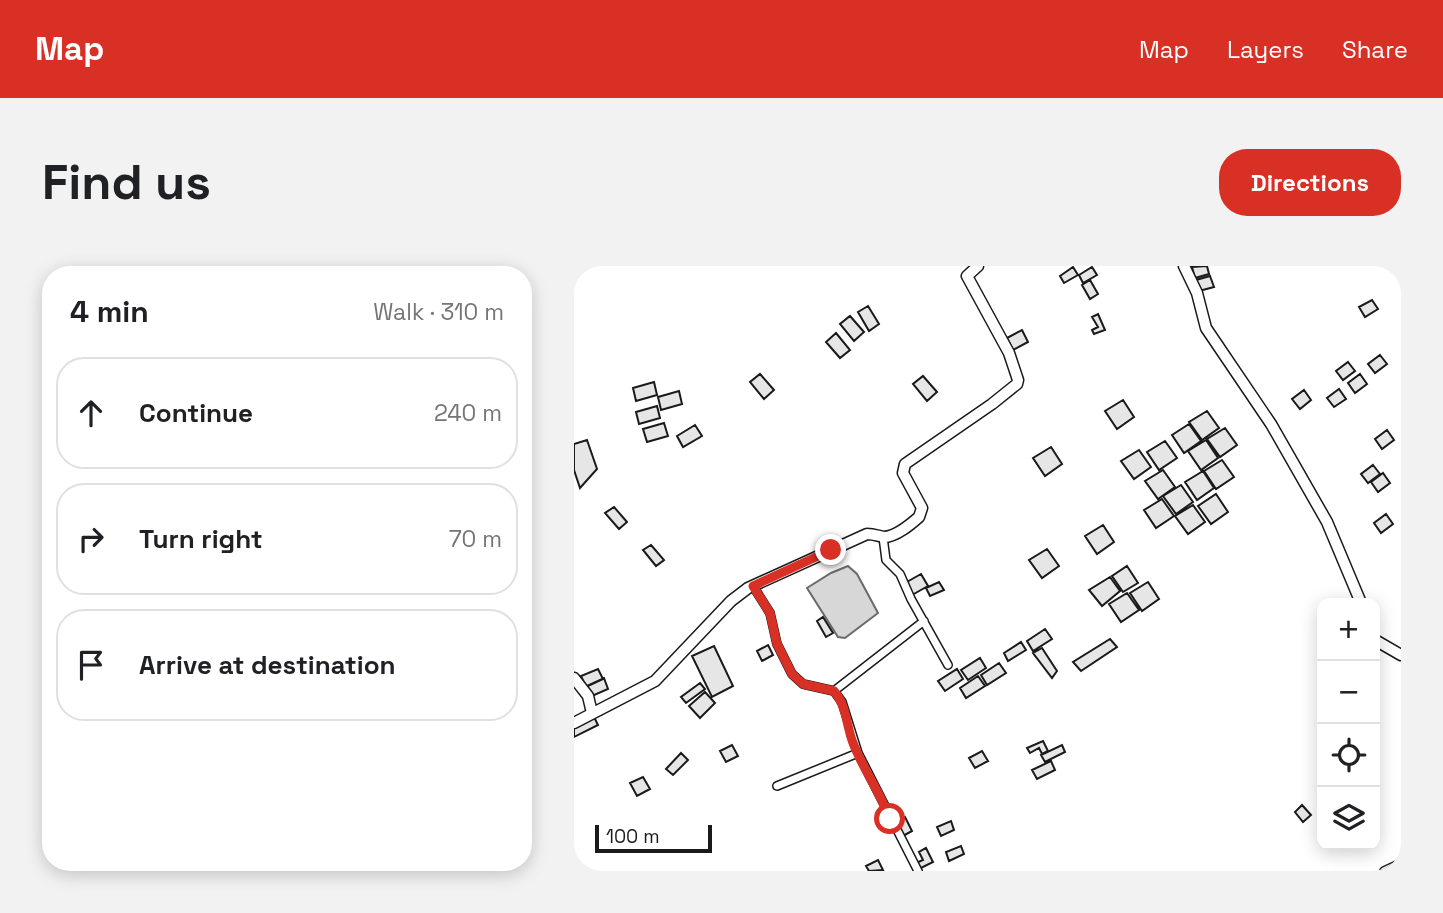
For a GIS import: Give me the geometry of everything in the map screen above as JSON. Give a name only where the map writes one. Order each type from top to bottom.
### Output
[{"type":"street","points":[[574,723],[655,681],[739,594],[867,534],[883,537],[891,535],[913,522],[922,512],[918,498],[903,473],[905,464],[960,427],[1017,384],[1018,380],[1009,353],[967,276],[978,266]]},
{"type":"street","points":[[1184,266],[1197,293],[1206,328],[1271,424],[1327,522],[1359,598]]},
{"type":"street","points":[[883,537],[886,560],[900,574],[948,665]]},
{"type":"street","points":[[753,586],[770,613],[777,644],[792,674],[803,684],[834,691],[842,702],[858,753],[918,871]]},
{"type":"street","points":[[834,691],[924,621]]},
{"type":"street","points":[[1380,643],[1401,655]]},
{"type":"street","points":[[574,678],[588,696],[592,713]]},
{"type":"street","points":[[777,786],[858,753]]},
{"type":"street","points":[[1384,871],[1401,863]]},
{"type":"shaded area","points":[[848,566],[857,574],[878,613],[845,638],[838,637],[807,588]]},
{"type":"building","points":[[1207,266],[1209,274],[1195,278],[1192,267]]},
{"type":"building","points":[[1073,267],[1078,275],[1064,283],[1060,276]]},
{"type":"building","points":[[1092,267],[1097,275],[1083,283],[1079,275]]},
{"type":"building","points":[[1210,276],[1214,287],[1199,291],[1196,280]]},
{"type":"building","points":[[1090,280],[1098,294],[1090,299],[1082,285]]},
{"type":"building","points":[[1372,300],[1378,309],[1365,317],[1359,307]]},
{"type":"building","points":[[868,306],[879,324],[869,331],[858,312]]},
{"type":"building","points":[[1098,314],[1105,330],[1094,334],[1092,330],[1098,327],[1092,317]]},
{"type":"building","points":[[850,316],[864,332],[854,341],[840,324]]},
{"type":"building","points":[[1022,330],[1028,342],[1013,350],[1007,338]]},
{"type":"building","points":[[836,333],[850,350],[840,358],[826,342]]},
{"type":"building","points":[[1380,355],[1387,364],[1375,373],[1368,364]]},
{"type":"building","points":[[1348,362],[1355,371],[1343,380],[1336,371]]},
{"type":"building","points":[[760,374],[774,390],[764,399],[750,382]]},
{"type":"building","points":[[1360,374],[1367,384],[1355,393],[1348,383]]},
{"type":"building","points":[[923,376],[937,392],[927,401],[913,384]]},
{"type":"building","points":[[654,382],[657,395],[636,401],[633,388]]},
{"type":"building","points":[[1339,389],[1346,399],[1334,407],[1327,398]]},
{"type":"building","points":[[1304,390],[1311,400],[1300,409],[1292,399]]},
{"type":"building","points":[[679,391],[682,404],[661,410],[658,397]]},
{"type":"building","points":[[1123,400],[1134,417],[1117,429],[1105,411]]},
{"type":"building","points":[[657,406],[660,418],[639,424],[636,412]]},
{"type":"building","points":[[1207,411],[1219,428],[1202,440],[1189,422]]},
{"type":"building","points":[[664,423],[668,436],[647,442],[643,429]]},
{"type":"building","points":[[1189,424],[1201,441],[1184,453],[1172,435]]},
{"type":"building","points":[[695,425],[702,436],[683,447],[677,436]]},
{"type":"building","points":[[1225,428],[1237,445],[1220,457],[1207,439]]},
{"type":"building","points":[[1387,430],[1394,440],[1382,449],[1375,439]]},
{"type":"building","points":[[587,440],[597,469],[580,488],[574,470],[574,444]]},
{"type":"building","points":[[1206,440],[1218,458],[1201,470],[1188,451]]},
{"type":"building","points":[[1165,441],[1177,458],[1159,470],[1147,452]]},
{"type":"building","points":[[1051,447],[1062,464],[1045,476],[1033,458]]},
{"type":"building","points":[[1139,450],[1151,467],[1134,479],[1121,461]]},
{"type":"building","points":[[1222,460],[1234,477],[1216,489],[1204,471]]},
{"type":"building","points":[[1373,465],[1380,474],[1368,483],[1361,474]]},
{"type":"building","points":[[1163,470],[1175,487],[1158,499],[1145,481]]},
{"type":"building","points":[[1203,471],[1214,488],[1197,500],[1185,482]]},
{"type":"building","points":[[1383,473],[1390,483],[1378,492],[1371,482]]},
{"type":"building","points":[[1181,485],[1193,502],[1176,514],[1163,496]]},
{"type":"building","points":[[1216,494],[1228,512],[1211,524],[1198,506]]},
{"type":"building","points":[[1162,499],[1174,516],[1156,528],[1144,510]]},
{"type":"building","points":[[1193,505],[1205,522],[1188,534],[1175,516]]},
{"type":"building","points":[[614,507],[627,522],[619,529],[605,513]]},
{"type":"building","points":[[1386,514],[1393,524],[1381,533],[1374,523]]},
{"type":"building","points":[[1103,525],[1114,542],[1097,554],[1085,536]]},
{"type":"building","points":[[651,545],[664,560],[656,566],[643,550]]},
{"type":"building","points":[[1047,549],[1059,566],[1042,578],[1029,560]]},
{"type":"building","points":[[1127,566],[1138,583],[1123,592],[1112,576]]},
{"type":"building","points":[[921,574],[928,586],[912,595],[905,583]]},
{"type":"building","points":[[1110,577],[1120,591],[1102,606],[1089,590]]},
{"type":"building","points":[[939,582],[944,590],[930,596],[926,588]]},
{"type":"building","points":[[1148,582],[1159,599],[1142,611],[1130,593]]},
{"type":"building","points":[[1127,593],[1139,610],[1121,622],[1109,604]]},
{"type":"building","points":[[823,617],[833,633],[826,637],[817,621]]},
{"type":"building","points":[[1045,629],[1052,639],[1033,651],[1027,641]]},
{"type":"building","points":[[1110,639],[1117,647],[1081,671],[1073,662]]},
{"type":"building","points":[[1021,642],[1026,650],[1008,661],[1004,653]]},
{"type":"building","points":[[768,645],[773,655],[762,661],[757,651]]},
{"type":"building","points":[[714,646],[733,686],[712,697],[692,656]]},
{"type":"building","points":[[1042,648],[1057,671],[1052,678],[1033,653]]},
{"type":"building","points":[[980,658],[986,668],[968,680],[961,670]]},
{"type":"building","points":[[999,663],[1006,673],[987,685],[981,675]]},
{"type":"building","points":[[598,669],[603,679],[586,687],[581,676]]},
{"type":"building","points":[[957,669],[963,679],[945,691],[938,681]]},
{"type":"building","points":[[978,676],[985,686],[966,698],[960,688]]},
{"type":"building","points":[[604,678],[608,689],[592,696],[587,686]]},
{"type":"building","points":[[700,683],[705,689],[686,703],[681,697]]},
{"type":"building","points":[[705,692],[715,703],[700,718],[689,706]]},
{"type":"building","points":[[594,717],[598,725],[574,737],[574,728]]},
{"type":"building","points":[[1043,741],[1048,751],[1042,754],[1039,748],[1030,753],[1027,748]]},
{"type":"building","points":[[732,745],[738,756],[726,762],[720,751]]},
{"type":"building","points":[[1062,745],[1065,752],[1045,762],[1041,755]]},
{"type":"building","points":[[982,751],[988,761],[975,768],[969,758]]},
{"type":"building","points":[[681,753],[688,760],[673,775],[666,769]]},
{"type":"building","points":[[1051,761],[1055,770],[1037,779],[1032,770]]},
{"type":"building","points":[[643,777],[650,789],[637,796],[630,783]]},
{"type":"building","points":[[1302,805],[1311,815],[1303,822],[1295,812]]},
{"type":"building","points":[[905,817],[912,831],[901,837],[894,822]]},
{"type":"building","points":[[951,821],[954,830],[941,836],[937,827]]},
{"type":"building","points":[[961,846],[964,854],[949,861],[946,852]]},
{"type":"building","points":[[926,848],[933,862],[919,869],[916,863],[923,860],[919,852]]},
{"type":"building","points":[[878,860],[883,870],[869,871],[866,866]]},
{"type":"route","points":[[831,550],[753,586],[770,613],[775,625],[777,644],[792,674],[803,684],[834,691],[842,702],[853,744],[870,773],[890,819]]}]
